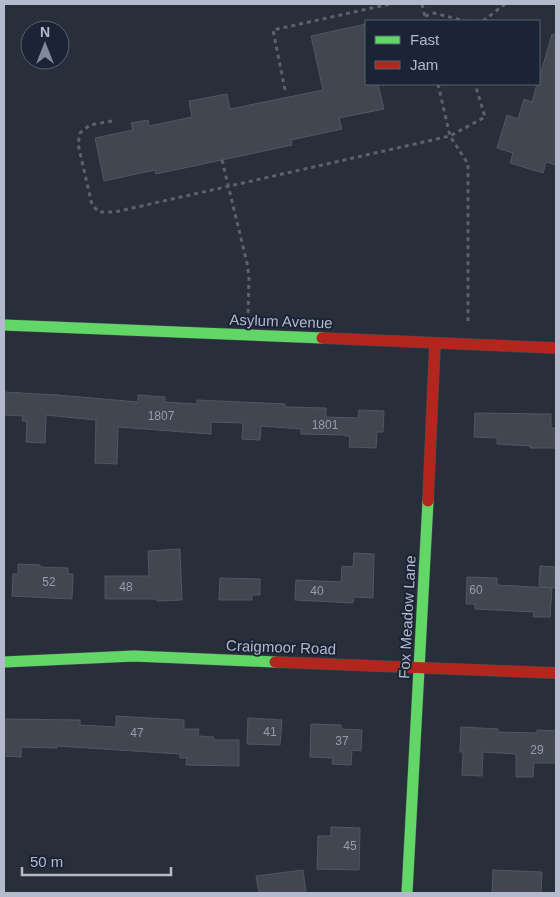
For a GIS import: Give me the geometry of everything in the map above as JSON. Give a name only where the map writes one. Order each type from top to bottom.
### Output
[{"type":"street","name":"Asylum Avenue","points":[[4,325],[556,348]]},
{"type":"street","name":"Fox Meadow Lane","points":[[407,893],[420,668],[435,343]]},
{"type":"street","name":"Craigmoor Road","points":[[4,662],[134,656],[556,673]]},
{"type":"path","points":[[285,90],[272,30],[390,4]]},
{"type":"path","points":[[422,4],[426,20]]},
{"type":"path","points":[[484,20],[505,4]]},
{"type":"path","points":[[425,16],[434,14],[461,20]]},
{"type":"path","points":[[438,85],[450,136],[468,164],[468,328],[466,344]]},
{"type":"path","points":[[112,120],[90,125],[80,133],[78,144],[92,205],[100,212],[115,212],[450,136],[485,117],[475,85]]},
{"type":"path","points":[[222,160],[249,276],[247,335]]},
{"type":"building","points":[[365,24],[365,85],[378,85],[384,109],[339,118],[342,129],[291,140],[292,145],[156,174],[155,170],[104,181],[95,138],[133,130],[131,123],[148,120],[149,126],[192,117],[189,101],[227,94],[230,109],[323,90],[311,36]]},
{"type":"building","points":[[552,34],[556,35],[556,165],[546,162],[543,173],[510,163],[513,153],[497,148],[507,115],[518,119],[524,99],[532,102],[537,85],[540,85],[540,76]]},
{"type":"building","points":[[4,392],[138,402],[138,395],[165,397],[165,402],[197,404],[197,400],[285,404],[285,407],[326,408],[326,417],[358,418],[359,410],[384,411],[383,432],[377,432],[376,448],[349,447],[350,437],[344,435],[301,434],[301,429],[261,426],[260,440],[242,439],[243,423],[211,422],[211,434],[118,427],[117,464],[95,463],[96,420],[46,415],[45,443],[26,442],[27,421],[22,421],[23,416],[4,415]]},
{"type":"building","points":[[475,413],[551,414],[551,428],[556,428],[556,448],[530,448],[530,446],[497,444],[497,438],[474,437]]},
{"type":"building","points":[[180,549],[182,600],[105,599],[105,576],[149,576],[148,551]]},
{"type":"building","points":[[354,553],[374,554],[373,598],[354,597],[353,603],[295,600],[296,580],[341,582],[342,566],[353,567]]},
{"type":"building","points":[[18,564],[68,568],[68,574],[73,574],[72,599],[12,596],[13,574],[18,574]]},
{"type":"building","points":[[540,566],[556,567],[555,588],[539,586]]},
{"type":"building","points":[[467,577],[497,578],[497,585],[552,588],[550,617],[533,617],[534,612],[475,609],[475,604],[466,604]]},
{"type":"building","points":[[220,578],[260,579],[260,595],[252,595],[252,600],[219,600]]},
{"type":"building","points":[[116,716],[184,720],[184,729],[199,729],[198,736],[214,737],[214,740],[239,740],[239,766],[186,765],[187,758],[180,758],[180,754],[57,746],[57,748],[21,747],[21,757],[4,756],[4,719],[80,720],[80,725],[116,727]]},
{"type":"building","points":[[248,718],[282,720],[280,745],[247,744]]},
{"type":"building","points":[[311,724],[341,725],[341,729],[362,730],[361,751],[352,750],[351,765],[332,764],[333,758],[310,757]]},
{"type":"building","points":[[461,727],[498,729],[498,732],[537,733],[537,730],[556,731],[556,763],[534,763],[533,777],[516,777],[516,754],[483,752],[482,776],[462,775],[463,752],[460,752]]},
{"type":"building","points":[[331,827],[360,828],[359,870],[317,869],[318,836],[331,836]]},
{"type":"building","points":[[303,870],[306,893],[259,893],[256,876]]},
{"type":"building","points":[[493,870],[542,872],[541,893],[492,893]]},
{"type":"traffic: fast","points":[[4,325],[322,338]]},
{"type":"traffic: fast","points":[[407,893],[428,501]]},
{"type":"traffic: fast","points":[[4,662],[134,656],[275,662]]},
{"type":"traffic: jam","points":[[322,338],[556,348]]},
{"type":"traffic: jam","points":[[428,501],[435,343]]},
{"type":"traffic: jam","points":[[275,662],[556,673]]}]
